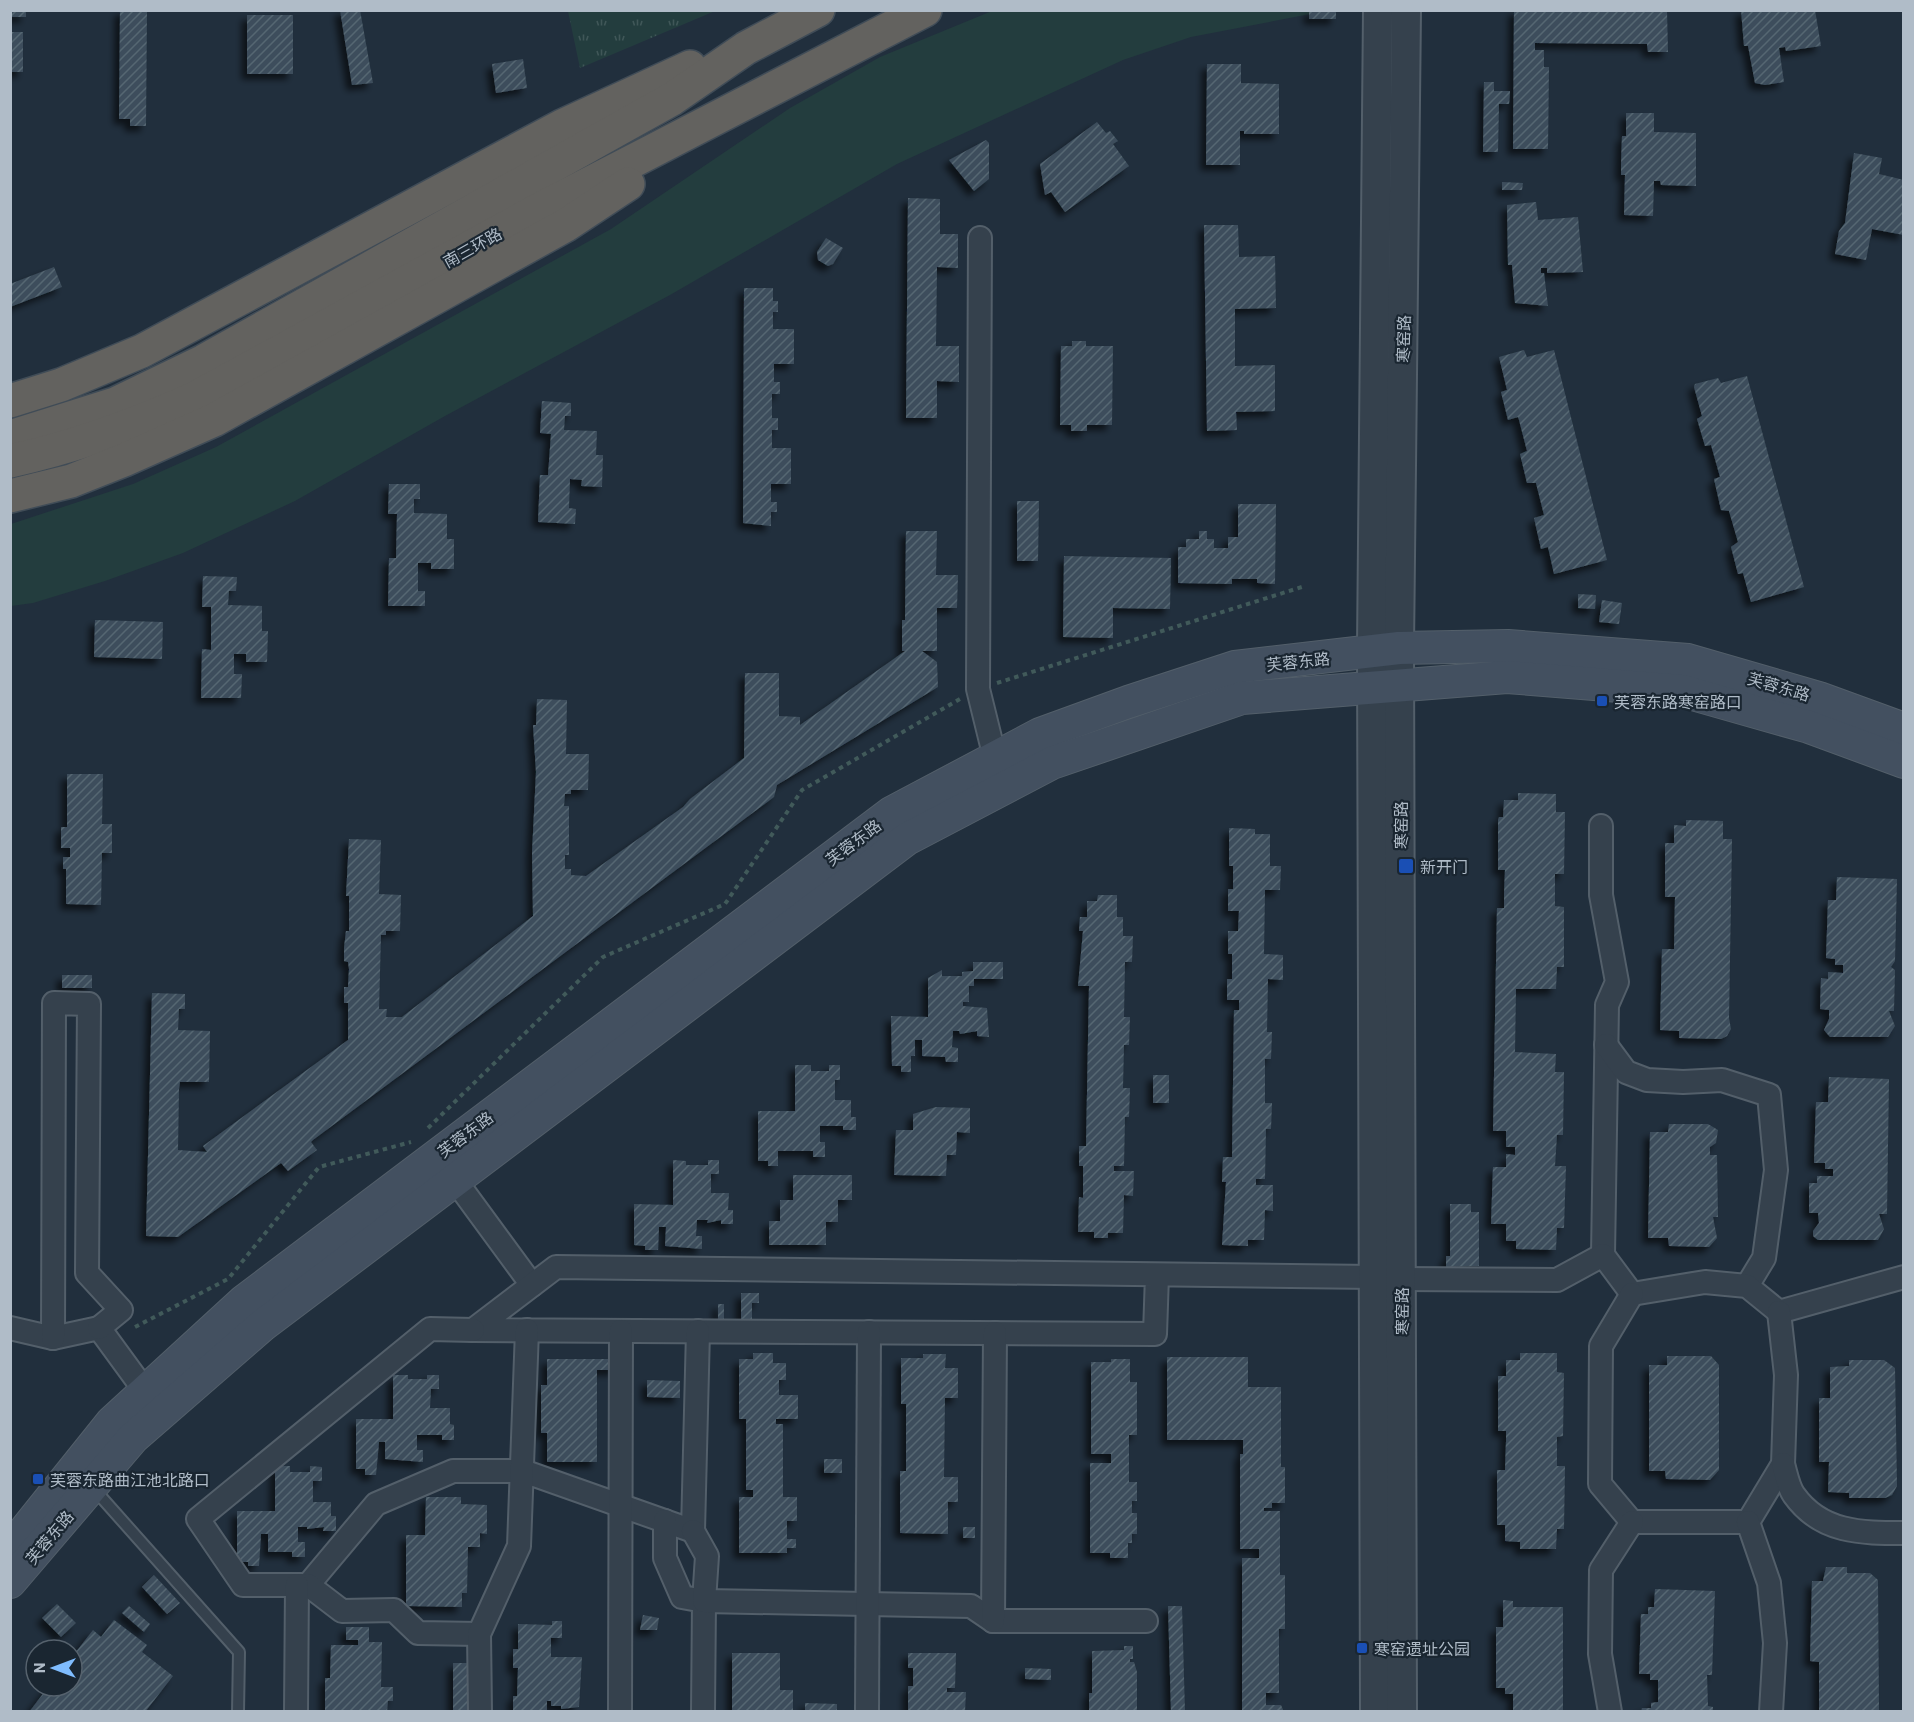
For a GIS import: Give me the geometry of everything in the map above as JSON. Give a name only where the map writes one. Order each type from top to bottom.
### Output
[{"type":"highway","name":"南三环路","points":[[10,437],[105,408],[161,383],[672,99],[746,48],[818,10]]},
{"type":"highway","name":"南三环路","points":[[10,461],[96,438],[151,418],[195,398],[542,208],[925,10]]},
{"type":"highway","points":[[10,401],[61,385],[142,351],[562,126],[709,58],[746,48]]},
{"type":"highway","points":[[10,496],[82,477],[214,420],[566,225],[760,94]]},
{"type":"main road","name":"芙蓉东路","points":[[10,1548],[112,1422],[244,1301],[891,813],[1040,734],[1235,667],[1386,650],[1508,646],[1688,660],[1819,698],[1904,729]]},
{"type":"main road","name":"芙蓉东路","points":[[10,1582],[133,1438],[263,1325],[908,839],[1052,763],[1159,724],[1242,698],[1356,687],[1386,687],[1507,677],[1682,691],[1809,727],[1904,762]]},
{"type":"street","name":"寒窑路","points":[[1375,1712],[1387,1278],[1386,650],[1378,10]]},
{"type":"street","name":"寒窑路","points":[[1386,650],[1406,10]]},
{"type":"street","points":[[980,238],[978,689],[995,758]]},
{"type":"street","points":[[1601,825],[1601,896],[1617,982],[1607,1005],[1604,1255],[1632,1294]]},
{"type":"street","points":[[52,1338],[54,1003],[89,1004],[87,1273],[121,1310],[104,1335]]},
{"type":"street","points":[[1606,1045],[1626,1072],[1647,1080],[1683,1082],[1722,1080],[1769,1095],[1776,1170],[1764,1258],[1747,1286]]},
{"type":"street","points":[[455,1180],[532,1285]]},
{"type":"street","points":[[473,1330],[556,1267],[1557,1280],[1604,1255]]},
{"type":"street","points":[[479,1634],[418,1633],[394,1610],[342,1611],[303,1586],[243,1586],[198,1519],[430,1329],[1155,1334],[1157,1275]]},
{"type":"street","points":[[1779,1312],[1904,1276]]},
{"type":"street","name":"寒窑路","points":[[1387,1278],[1402,1712]]},
{"type":"street","points":[[1748,1522],[1632,1522],[1600,1484],[1601,1346],[1632,1294],[1705,1282],[1747,1286],[1779,1312],[1786,1375],[1783,1464],[1793,1494],[1814,1517],[1839,1529],[1904,1533]]},
{"type":"street","points":[[10,1328],[52,1338],[104,1335]]},
{"type":"street","points":[[480,1712],[479,1634],[519,1546],[527,1330]]},
{"type":"street","points":[[620,1712],[621,1331]]},
{"type":"street","points":[[698,1331],[693,1531],[707,1556],[704,1601],[703,1712]]},
{"type":"street","points":[[867,1712],[869,1332]]},
{"type":"street","points":[[993,1621],[995,1333]]},
{"type":"street","points":[[104,1335],[145,1391]]},
{"type":"street","points":[[1748,1522],[1783,1464]]},
{"type":"street","points":[[296,1712],[303,1586],[376,1504],[453,1471],[523,1471],[693,1531]]},
{"type":"street","points":[[665,1521],[665,1558],[682,1597],[704,1601],[971,1606],[993,1621],[1146,1621]]},
{"type":"street","points":[[1610,1712],[1600,1654],[1601,1570],[1632,1522]]},
{"type":"street","points":[[1748,1522],[1769,1582],[1775,1643],[1771,1712]]},
{"type":"lane","points":[[92,1486],[239,1653],[238,1712]]},
{"type":"path","points":[[423,1132],[603,957],[725,904],[802,790],[978,689],[1305,586]]},
{"type":"path","points":[[104,1335],[228,1279],[319,1167],[414,1141]]},
{"type":"green space","points":[[568,10],[715,11],[580,68]]},
{"type":"green space","points":[[992,11],[1326,11],[1191,37],[1123,60],[897,164],[670,295],[445,416],[295,501],[183,553],[105,581],[33,603],[11,606],[11,524],[133,484],[216,447],[611,229],[790,108],[880,57]]},
{"type":"building","points":[[11,10],[26,10],[26,17],[11,17]]},
{"type":"building","points":[[120,10],[147,10],[146,126],[130,126],[130,119],[119,119]]},
{"type":"building","points":[[340,10],[360,10],[373,83],[352,85]]},
{"type":"building","points":[[1309,10],[1336,10],[1336,19],[1309,19]]},
{"type":"building","points":[[1514,10],[1667,10],[1668,52],[1648,52],[1647,44],[1535,43],[1535,50],[1544,50],[1544,67],[1549,67],[1548,149],[1513,149]]},
{"type":"building","points":[[1741,10],[1815,10],[1821,46],[1786,51],[1785,47],[1779,48],[1784,82],[1765,85],[1755,83],[1748,46],[1744,46]]},
{"type":"building","points":[[247,15],[293,15],[293,74],[247,74]]},
{"type":"building","points":[[10,32],[23,32],[23,72],[10,72]]},
{"type":"building","points":[[523,59],[527,88],[496,93],[492,64]]},
{"type":"building","points":[[1207,64],[1241,64],[1241,83],[1279,84],[1279,134],[1244,134],[1244,131],[1240,131],[1240,165],[1206,165]]},
{"type":"building","points":[[1484,82],[1494,82],[1494,91],[1510,91],[1509,104],[1499,104],[1498,152],[1483,152]]},
{"type":"building","points":[[1626,113],[1654,113],[1654,132],[1696,133],[1696,186],[1661,185],[1660,181],[1654,181],[1653,216],[1624,215],[1625,175],[1621,175],[1621,165],[1622,136],[1626,136]]},
{"type":"building","points":[[1097,122],[1106,133],[1110,131],[1118,141],[1113,144],[1129,166],[1065,212],[1051,192],[1045,195],[1040,164]]},
{"type":"building","points":[[986,140],[989,143],[989,179],[974,191],[949,160]]},
{"type":"building","points":[[1854,153],[1882,158],[1879,174],[1904,180],[1904,235],[1872,229],[1866,260],[1835,254],[1839,231],[1845,223]]},
{"type":"building","points":[[1502,182],[1523,183],[1522,190],[1502,190]]},
{"type":"building","points":[[908,198],[940,199],[940,234],[958,234],[958,268],[937,267],[936,346],[959,346],[959,382],[937,381],[937,418],[906,418]]},
{"type":"building","points":[[1536,202],[1538,220],[1578,217],[1583,272],[1547,273],[1547,268],[1541,268],[1541,273],[1544,273],[1548,306],[1515,303],[1512,265],[1508,265],[1507,205]]},
{"type":"building","points":[[1204,225],[1238,225],[1239,257],[1275,256],[1276,308],[1235,309],[1235,366],[1275,365],[1275,411],[1236,412],[1237,430],[1207,431]]},
{"type":"building","points":[[826,238],[843,248],[833,264],[828,266],[818,260],[817,252]]},
{"type":"building","points":[[54,267],[62,287],[10,307],[10,284]]},
{"type":"building","points":[[744,288],[773,288],[773,301],[778,301],[778,312],[773,312],[773,329],[794,329],[794,364],[774,364],[774,382],[780,382],[780,394],[772,394],[772,418],[778,418],[778,430],[772,430],[772,448],[791,448],[791,484],[771,484],[771,502],[777,502],[777,512],[771,512],[771,526],[743,523]]},
{"type":"building","points":[[1072,341],[1086,341],[1086,346],[1113,346],[1112,425],[1087,425],[1087,431],[1071,431],[1071,425],[1060,425],[1061,346],[1072,346]]},
{"type":"building","points":[[1524,350],[1527,357],[1554,350],[1607,560],[1554,574],[1548,547],[1541,549],[1534,518],[1544,515],[1536,483],[1527,483],[1520,454],[1527,451],[1519,420],[1518,417],[1508,420],[1501,392],[1507,390],[1499,357]]},
{"type":"building","points":[[1747,376],[1804,587],[1751,602],[1743,573],[1738,574],[1731,547],[1738,542],[1729,511],[1721,510],[1714,479],[1720,477],[1711,445],[1705,446],[1697,419],[1702,416],[1694,387],[1695,384],[1718,378],[1721,383]]},
{"type":"building","points":[[542,401],[571,403],[571,416],[565,416],[564,430],[597,431],[596,455],[603,455],[602,487],[581,486],[582,480],[570,479],[569,508],[576,509],[575,524],[538,522],[540,475],[548,475],[551,434],[540,433]]},
{"type":"building","points":[[389,484],[420,484],[420,499],[414,499],[414,513],[447,514],[447,539],[454,539],[454,569],[431,569],[431,563],[418,563],[418,591],[425,591],[425,606],[388,606],[389,558],[396,558],[397,514],[388,514]]},
{"type":"building","points":[[1017,501],[1039,501],[1038,561],[1017,561]]},
{"type":"building","points":[[1238,504],[1276,504],[1275,584],[1257,583],[1257,579],[1232,579],[1232,584],[1178,583],[1178,547],[1186,547],[1186,539],[1199,539],[1199,531],[1207,531],[1207,539],[1214,539],[1214,548],[1228,548],[1228,537],[1238,537]]},
{"type":"building","points":[[906,531],[937,531],[936,575],[958,575],[957,608],[937,608],[937,651],[922,651],[937,662],[938,687],[777,785],[774,797],[313,1140],[311,1142],[317,1150],[288,1171],[281,1163],[178,1237],[146,1236],[152,993],[185,994],[185,1009],[179,1009],[178,1030],[210,1031],[209,1082],[180,1082],[179,1089],[178,1150],[207,1152],[203,1146],[348,1040],[348,1003],[344,1003],[344,987],[348,987],[349,969],[348,962],[344,961],[344,948],[346,931],[349,931],[349,896],[346,896],[349,839],[381,840],[379,894],[401,895],[400,931],[386,931],[386,935],[381,935],[379,1009],[387,1009],[386,1017],[402,1017],[533,916],[532,853],[536,772],[533,725],[536,725],[537,699],[567,700],[566,754],[589,754],[588,790],[571,790],[571,794],[565,794],[564,806],[569,806],[569,855],[565,855],[565,869],[571,869],[571,875],[586,876],[683,807],[690,799],[744,758],[745,673],[779,673],[779,716],[800,717],[800,725],[905,651],[902,651],[902,620],[905,620]]},
{"type":"building","points":[[1064,556],[1171,558],[1170,609],[1113,608],[1113,638],[1063,637]]},
{"type":"building","points":[[203,576],[237,577],[236,591],[229,591],[228,605],[262,606],[262,631],[268,631],[267,662],[246,662],[246,654],[234,654],[234,674],[242,674],[241,698],[201,698],[202,649],[211,650],[211,607],[202,607]]},
{"type":"building","points":[[1578,594],[1596,595],[1595,609],[1578,608]]},
{"type":"building","points":[[1602,600],[1622,603],[1619,624],[1599,622]]},
{"type":"building","points":[[95,620],[163,622],[162,659],[94,657]]},
{"type":"building","points":[[67,774],[103,774],[102,824],[112,824],[112,853],[102,853],[101,905],[66,904],[66,869],[63,869],[63,857],[70,857],[70,848],[61,848],[61,827],[67,827]]},
{"type":"building","points":[[1518,793],[1556,794],[1556,812],[1565,812],[1564,874],[1555,874],[1555,906],[1564,907],[1564,967],[1557,967],[1556,989],[1516,989],[1515,1052],[1556,1054],[1555,1072],[1564,1072],[1563,1135],[1557,1135],[1555,1166],[1566,1166],[1564,1228],[1557,1228],[1556,1250],[1516,1249],[1516,1241],[1506,1241],[1506,1224],[1491,1224],[1493,1167],[1506,1167],[1506,1154],[1515,1155],[1515,1147],[1506,1147],[1506,1131],[1493,1131],[1497,908],[1504,908],[1505,870],[1498,870],[1498,820],[1499,817],[1503,817],[1504,800],[1518,800]]},
{"type":"building","points":[[1686,820],[1723,821],[1723,839],[1732,839],[1729,1018],[1731,1029],[1727,1036],[1721,1039],[1679,1038],[1679,1031],[1660,1030],[1662,949],[1674,949],[1675,897],[1665,897],[1665,843],[1674,843],[1674,825],[1686,826]]},
{"type":"building","points":[[1229,828],[1255,829],[1255,834],[1270,834],[1270,866],[1281,866],[1280,890],[1265,890],[1264,954],[1283,955],[1283,980],[1268,979],[1267,1032],[1272,1032],[1271,1059],[1265,1059],[1265,1103],[1272,1103],[1271,1129],[1266,1129],[1265,1179],[1256,1179],[1256,1185],[1273,1185],[1273,1211],[1265,1210],[1264,1240],[1248,1240],[1248,1246],[1222,1245],[1226,1182],[1222,1182],[1223,1157],[1232,1157],[1234,1010],[1239,1010],[1239,1000],[1227,1000],[1227,979],[1232,979],[1232,954],[1228,954],[1228,931],[1238,931],[1239,911],[1228,911],[1228,889],[1233,889],[1233,866],[1229,866]]},
{"type":"building","points":[[1837,877],[1897,879],[1895,961],[1891,967],[1895,970],[1894,1011],[1889,1011],[1895,1026],[1888,1037],[1830,1037],[1824,1030],[1829,1019],[1829,1010],[1820,1009],[1821,978],[1828,979],[1828,972],[1843,973],[1843,965],[1835,965],[1835,959],[1826,958],[1828,900],[1836,900]]},
{"type":"building","points":[[1098,895],[1117,895],[1117,917],[1123,917],[1123,936],[1133,936],[1132,962],[1125,962],[1124,1017],[1130,1017],[1129,1045],[1124,1045],[1123,1088],[1130,1088],[1129,1117],[1125,1117],[1124,1166],[1114,1166],[1114,1171],[1134,1171],[1133,1196],[1124,1195],[1123,1233],[1108,1233],[1108,1238],[1094,1238],[1094,1232],[1078,1232],[1079,1197],[1083,1198],[1083,1166],[1079,1166],[1079,1146],[1086,1146],[1089,986],[1078,986],[1083,931],[1079,931],[1080,917],[1087,917],[1087,901],[1097,901]]},
{"type":"building","points":[[973,962],[1003,962],[1003,979],[974,979],[974,986],[969,986],[969,1002],[963,1002],[963,1006],[987,1008],[989,1037],[977,1036],[977,1031],[960,1034],[959,1031],[953,1031],[952,1047],[958,1048],[958,1062],[946,1062],[945,1057],[922,1056],[922,1040],[915,1040],[915,1056],[911,1056],[911,1072],[901,1072],[901,1066],[892,1066],[891,1016],[928,1017],[928,978],[942,970],[942,976],[962,976],[962,972],[973,971]]},
{"type":"building","points":[[62,975],[92,975],[92,988],[62,988]]},
{"type":"building","points":[[795,1065],[811,1065],[811,1071],[829,1071],[829,1065],[840,1065],[840,1080],[835,1080],[835,1100],[851,1100],[851,1117],[856,1117],[856,1130],[843,1130],[843,1126],[820,1126],[820,1142],[825,1142],[825,1157],[813,1157],[813,1151],[778,1151],[778,1166],[768,1166],[768,1161],[758,1161],[758,1111],[795,1111]]},
{"type":"building","points":[[1153,1075],[1169,1075],[1169,1103],[1153,1103]]},
{"type":"building","points":[[1829,1077],[1889,1079],[1887,1214],[1879,1214],[1884,1229],[1878,1240],[1818,1240],[1813,1236],[1813,1231],[1819,1223],[1818,1213],[1809,1213],[1809,1183],[1817,1183],[1817,1176],[1833,1176],[1833,1169],[1825,1169],[1825,1163],[1814,1163],[1816,1102],[1828,1102]]},
{"type":"building","points":[[936,1107],[970,1108],[970,1133],[957,1132],[956,1155],[947,1155],[946,1176],[894,1175],[896,1130],[913,1130],[913,1114]]},
{"type":"building","points":[[1669,1124],[1708,1124],[1718,1130],[1716,1143],[1710,1147],[1710,1155],[1717,1155],[1718,1217],[1713,1217],[1717,1238],[1709,1247],[1669,1246],[1668,1238],[1648,1238],[1650,1132],[1668,1132]]},
{"type":"building","points":[[673,1160],[686,1161],[686,1165],[708,1165],[708,1160],[719,1160],[719,1174],[711,1174],[711,1193],[729,1193],[728,1210],[733,1210],[733,1224],[721,1224],[721,1220],[707,1223],[708,1220],[697,1220],[696,1236],[702,1236],[702,1249],[665,1246],[666,1227],[659,1227],[658,1250],[645,1250],[645,1246],[634,1245],[634,1204],[673,1205]]},
{"type":"building","points":[[793,1175],[852,1175],[852,1200],[838,1200],[838,1222],[826,1222],[826,1245],[769,1245],[769,1221],[780,1221],[780,1200],[793,1200]]},
{"type":"building","points":[[1450,1204],[1471,1204],[1471,1212],[1479,1212],[1479,1266],[1446,1267],[1446,1256],[1450,1256]]},
{"type":"building","points":[[741,1293],[759,1293],[759,1303],[752,1303],[752,1322],[741,1325]]},
{"type":"building","points":[[718,1304],[724,1304],[724,1325],[718,1325]]},
{"type":"building","points":[[753,1353],[773,1353],[773,1363],[786,1363],[786,1380],[779,1380],[779,1395],[798,1395],[798,1419],[776,1419],[776,1424],[783,1424],[783,1497],[797,1497],[797,1521],[787,1521],[787,1539],[796,1539],[796,1548],[787,1548],[787,1553],[739,1553],[739,1497],[753,1497],[753,1490],[746,1490],[746,1419],[739,1419],[739,1359],[753,1359]]},
{"type":"building","points":[[1520,1353],[1557,1353],[1557,1372],[1564,1373],[1563,1436],[1557,1437],[1557,1466],[1565,1466],[1564,1529],[1557,1529],[1556,1549],[1520,1549],[1520,1542],[1505,1541],[1505,1525],[1497,1525],[1497,1470],[1505,1470],[1506,1441],[1506,1431],[1498,1431],[1498,1376],[1506,1376],[1506,1360],[1520,1360]]},
{"type":"building","points":[[923,1354],[946,1354],[945,1368],[958,1368],[958,1398],[945,1398],[944,1477],[958,1477],[958,1502],[948,1502],[948,1534],[900,1533],[900,1471],[906,1471],[906,1404],[901,1404],[901,1358],[923,1358]]},
{"type":"building","points":[[1667,1356],[1711,1356],[1719,1365],[1719,1470],[1710,1480],[1666,1479],[1665,1471],[1649,1471],[1649,1365],[1667,1365]]},
{"type":"building","points":[[1167,1357],[1248,1357],[1248,1387],[1281,1387],[1281,1467],[1285,1467],[1285,1503],[1272,1503],[1272,1508],[1264,1508],[1264,1511],[1280,1511],[1280,1575],[1285,1575],[1285,1629],[1279,1629],[1279,1693],[1266,1693],[1266,1705],[1281,1705],[1284,1712],[1242,1712],[1242,1558],[1259,1558],[1259,1549],[1240,1549],[1240,1454],[1243,1454],[1243,1440],[1167,1440]]},
{"type":"building","points":[[547,1359],[617,1359],[617,1370],[597,1370],[597,1462],[547,1462],[547,1433],[541,1433],[541,1385],[547,1385]]},
{"type":"building","points":[[1111,1359],[1130,1359],[1130,1382],[1137,1382],[1137,1435],[1129,1435],[1129,1482],[1137,1482],[1137,1501],[1132,1501],[1132,1513],[1137,1513],[1137,1534],[1132,1534],[1132,1543],[1128,1543],[1128,1558],[1110,1558],[1110,1553],[1090,1553],[1090,1463],[1111,1463],[1111,1454],[1091,1454],[1091,1362],[1111,1362]]},
{"type":"building","points":[[1849,1360],[1884,1360],[1895,1368],[1897,1486],[1892,1495],[1885,1498],[1849,1498],[1849,1493],[1828,1492],[1829,1462],[1819,1462],[1819,1398],[1830,1398],[1830,1367],[1849,1366]]},
{"type":"building","points":[[393,1375],[408,1375],[408,1379],[427,1379],[427,1375],[439,1375],[439,1389],[431,1389],[430,1408],[450,1408],[450,1424],[454,1425],[454,1440],[442,1440],[442,1435],[417,1435],[417,1450],[423,1450],[423,1462],[385,1459],[385,1442],[379,1442],[376,1475],[365,1475],[365,1469],[356,1469],[356,1419],[393,1419]]},
{"type":"building","points":[[647,1380],[680,1381],[680,1398],[647,1397]]},
{"type":"building","points":[[824,1459],[842,1459],[842,1473],[824,1473]]},
{"type":"building","points":[[275,1466],[290,1466],[290,1472],[310,1472],[310,1466],[322,1467],[322,1481],[313,1481],[313,1502],[331,1502],[331,1516],[336,1516],[336,1531],[323,1531],[324,1527],[307,1529],[307,1527],[298,1527],[298,1542],[305,1542],[305,1557],[292,1557],[292,1552],[268,1552],[268,1534],[261,1534],[259,1566],[248,1566],[248,1562],[237,1562],[237,1511],[275,1511]]},
{"type":"building","points":[[426,1497],[461,1497],[461,1504],[487,1505],[487,1534],[480,1533],[480,1547],[468,1547],[467,1593],[462,1593],[462,1607],[406,1606],[406,1535],[425,1535]]},
{"type":"building","points":[[963,1527],[975,1527],[975,1538],[963,1538]]},
{"type":"building","points":[[1826,1567],[1847,1567],[1847,1573],[1870,1573],[1878,1580],[1879,1712],[1819,1712],[1819,1662],[1810,1661],[1812,1581],[1823,1581]]},
{"type":"building","points":[[154,1575],[180,1603],[167,1614],[142,1587]]},
{"type":"building","points":[[1655,1589],[1715,1591],[1712,1675],[1707,1675],[1708,1706],[1713,1707],[1713,1712],[1641,1712],[1642,1708],[1651,1708],[1651,1703],[1658,1702],[1658,1680],[1650,1680],[1650,1674],[1639,1674],[1641,1614],[1648,1614],[1648,1607],[1654,1607]]},
{"type":"building","points":[[1503,1600],[1513,1601],[1513,1607],[1563,1607],[1563,1712],[1513,1712],[1513,1694],[1505,1694],[1505,1688],[1496,1688],[1496,1627],[1503,1627]]},
{"type":"building","points":[[57,1604],[76,1623],[61,1637],[42,1618]]},
{"type":"building","points":[[129,1606],[150,1624],[144,1632],[122,1613]]},
{"type":"building","points":[[1168,1606],[1182,1606],[1185,1712],[1171,1712]]},
{"type":"building","points":[[643,1615],[659,1618],[657,1630],[640,1630]]},
{"type":"building","points":[[114,1620],[147,1645],[142,1652],[173,1676],[145,1712],[29,1712],[40,1698],[84,1698],[84,1642],[93,1630],[101,1637]]},
{"type":"building","points":[[552,1621],[562,1621],[562,1638],[551,1638],[551,1657],[582,1657],[579,1707],[561,1709],[561,1706],[551,1706],[551,1701],[547,1701],[547,1712],[513,1712],[513,1696],[517,1696],[518,1668],[513,1668],[513,1649],[518,1649],[518,1624],[552,1625]]},
{"type":"building","points":[[346,1627],[369,1627],[369,1642],[382,1642],[381,1687],[393,1687],[393,1701],[388,1701],[387,1712],[325,1712],[325,1678],[330,1678],[331,1645],[358,1645],[358,1640],[346,1640]]},
{"type":"building","points":[[1124,1646],[1133,1646],[1133,1659],[1130,1659],[1130,1662],[1134,1662],[1137,1672],[1137,1712],[1089,1712],[1089,1693],[1092,1693],[1092,1651],[1124,1650]]},
{"type":"building","points":[[732,1653],[780,1653],[780,1690],[793,1690],[793,1712],[732,1712]]},
{"type":"building","points":[[908,1653],[956,1653],[955,1688],[947,1688],[947,1692],[966,1692],[965,1712],[908,1712],[908,1686],[913,1686],[913,1668],[908,1668]]},
{"type":"building","points":[[453,1663],[470,1663],[469,1712],[453,1712]]},
{"type":"building","points":[[1025,1668],[1051,1669],[1051,1680],[1025,1679]]},
{"type":"building","points":[[805,1703],[837,1704],[837,1712],[805,1712]]},
{"type":"place","name":"芙蓉东路寒窑路口","points":[[1602,701]]},
{"type":"place","name":"新开门","points":[[1406,866]]},
{"type":"place","name":"芙蓉东路曲江池北路口","points":[[38,1479]]},
{"type":"place","name":"寒窑遗址公园","points":[[1362,1648]]}]
